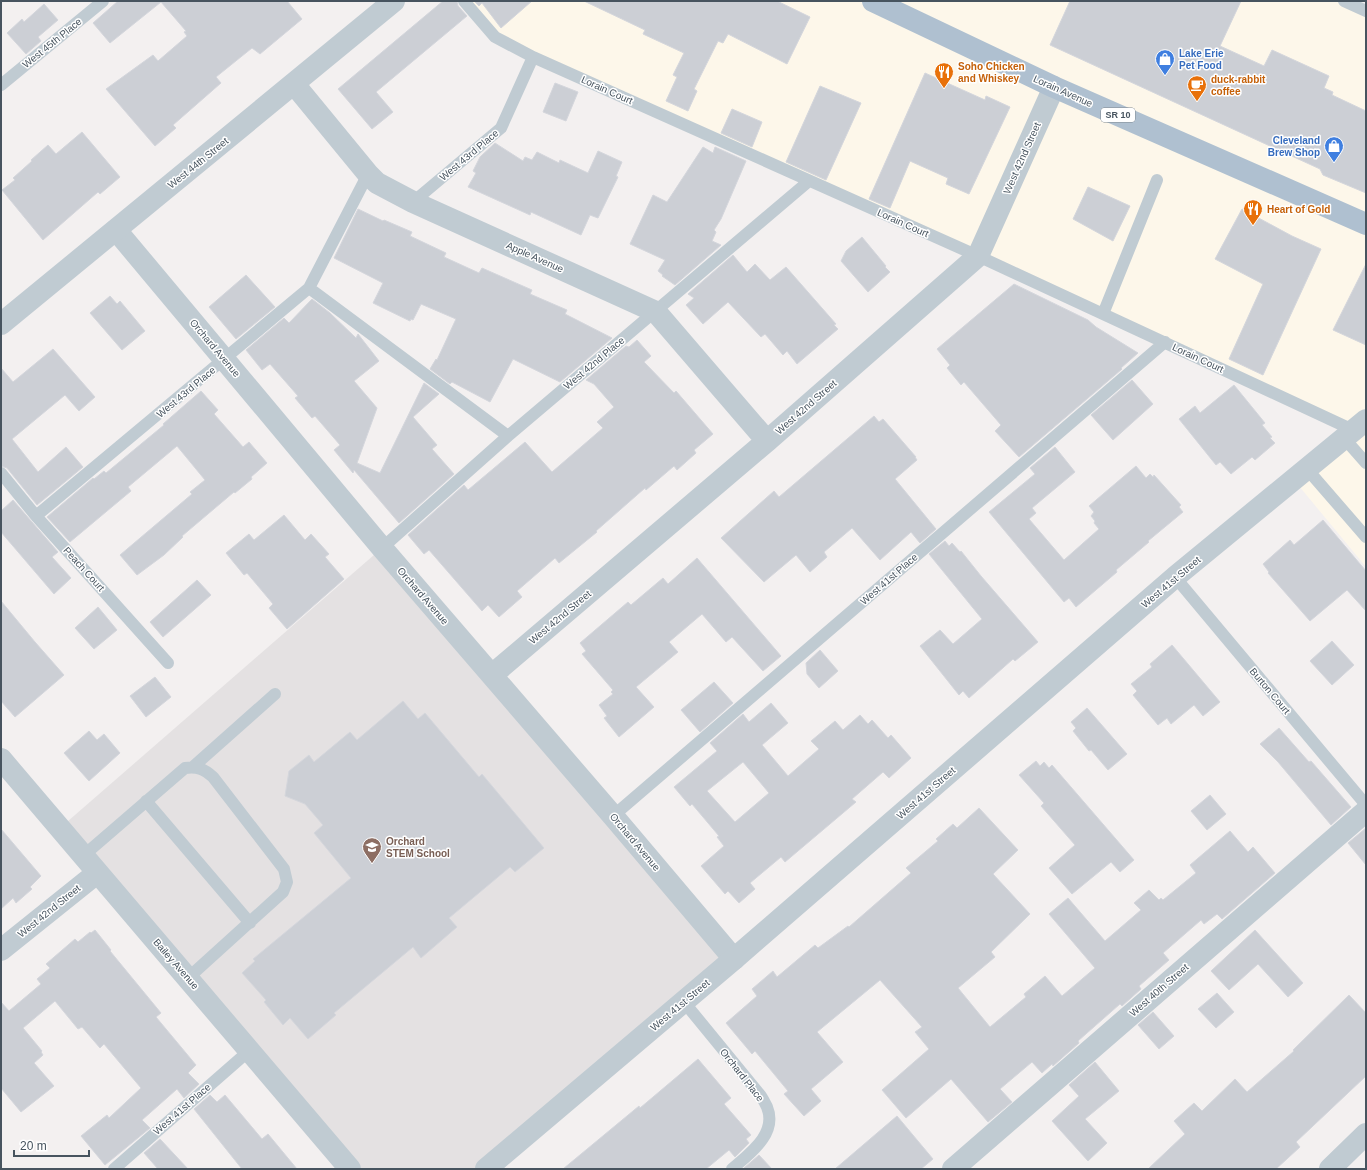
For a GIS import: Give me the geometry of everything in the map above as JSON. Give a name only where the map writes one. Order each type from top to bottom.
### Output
[{"type":"main road","name":"Lorain Avenue","points":[[873,1],[1054,87],[1366,224]]},
{"type":"street","name":"West 44th Street","points":[[1,324],[394,1]]},
{"type":"street","name":"Apple Avenue","points":[[294,84],[376,183],[413,202],[656,312],[767,441]]},
{"type":"street","name":"West 42nd Street","points":[[492,675],[767,441],[978,256],[1054,87]]},
{"type":"street","name":"Orchard Avenue","points":[[116,230],[382,548],[734,959]]},
{"type":"street","name":"West 41st Street","points":[[486,1169],[684,1002],[1175,577],[1308,469],[1354,429]]},
{"type":"street","name":"Bailey Avenue","points":[[1,759],[350,1169]]},
{"type":"street","name":"West 40th Street","points":[[953,1169],[1366,811]]},
{"type":"street","name":"West 42nd Street","points":[[1,950],[97,873]]},
{"type":"street","points":[[1330,1169],[1366,1134]]},
{"type":"lane","name":"West 45th Place","points":[[1,85],[103,1]]},
{"type":"lane","name":"Lorain Court","points":[[464,1],[495,37],[533,57],[978,256],[1354,429]]},
{"type":"lane","points":[[1344,1],[1366,11]]},
{"type":"lane","name":"West 43rd Place","points":[[413,202],[502,128],[533,57]]},
{"type":"lane","name":"West 43rd Place","points":[[36,516],[309,288],[368,174]]},
{"type":"lane","points":[[1103,314],[1157,180]]},
{"type":"lane","name":"West 42nd Place","points":[[382,548],[508,436],[809,181]]},
{"type":"lane","points":[[309,288],[508,436]]},
{"type":"lane","name":"West 41st Place","points":[[613,816],[1165,342]]},
{"type":"lane","points":[[1354,429],[1366,463]]},
{"type":"lane","points":[[1308,469],[1366,537]]},
{"type":"lane","name":"Peach Court","points":[[1,474],[36,516],[168,663]]},
{"type":"lane","name":"Burton Court","points":[[1175,577],[1366,805]]},
{"type":"lane","points":[[83,856],[185,768],[194,766],[275,694]]},
{"type":"lane","points":[[188,978],[283,892],[288,882],[284,869],[213,777],[205,770],[194,766]]},
{"type":"lane","points":[[146,802],[250,923]]},
{"type":"lane","name":"Orchard Place","points":[[684,1002],[761,1096],[768,1108],[769,1118],[767,1130],[761,1142],[732,1169]]},
{"type":"lane","name":"West 41st Place","points":[[114,1169],[250,1050]]},
{"type":"shaded area","points":[[464,1],[1344,1],[1366,11],[1366,567],[1294,480],[1353,431],[495,37]]},
{"type":"shaded area","name":"Orchard STEM School","points":[[382,548],[734,959],[486,1169],[350,1169],[60,828]]},
{"type":"building","points":[[118,1],[287,1],[302,19],[260,54],[252,48],[216,77],[221,83],[173,125],[176,128],[155,146],[106,89],[153,55],[158,61],[187,36],[184,32],[186,31],[161,2],[110,43],[93,23]]},
{"type":"building","points":[[443,1],[457,1],[458,6],[467,16],[376,92],[393,112],[372,129],[338,89]]},
{"type":"building","points":[[474,1],[532,1],[501,28],[482,3],[479,6]]},
{"type":"building","points":[[584,1],[777,1],[810,17],[787,64],[728,34],[723,43],[718,41],[694,89],[697,91],[688,111],[666,101],[677,77],[673,75],[684,53],[643,34],[645,30]]},
{"type":"building","points":[[1070,1],[1241,1],[1220,46],[1264,66],[1272,50],[1329,76],[1324,88],[1333,92],[1332,95],[1366,111],[1366,193],[1323,175],[1320,169],[1050,45]]},
{"type":"building","points":[[44,4],[58,20],[38,37],[41,41],[26,54],[7,33],[22,19],[24,22]]},
{"type":"building","points":[[925,73],[985,100],[986,96],[1010,107],[969,194],[946,184],[948,178],[910,161],[890,208],[869,199]]},
{"type":"building","points":[[555,83],[578,92],[566,121],[543,112]]},
{"type":"building","points":[[820,86],[861,103],[826,180],[786,162]]},
{"type":"building","points":[[732,109],[762,122],[752,147],[721,133]]},
{"type":"building","points":[[82,132],[120,177],[100,194],[98,192],[43,240],[2,190],[15,180],[13,178],[48,145],[56,154]]},
{"type":"building","points":[[495,143],[523,161],[525,157],[532,160],[537,152],[559,163],[560,160],[588,173],[598,151],[622,162],[616,176],[618,177],[598,218],[590,215],[581,235],[531,212],[530,215],[468,187],[476,173],[473,171],[480,157]]},
{"type":"building","points":[[703,147],[713,153],[715,147],[746,161],[721,219],[714,230],[716,232],[712,241],[721,245],[675,285],[662,276],[663,275],[658,271],[665,260],[630,244],[653,195],[667,202]]},
{"type":"building","points":[[1088,187],[1130,206],[1113,241],[1073,219]]},
{"type":"building","points":[[358,209],[383,221],[384,220],[412,232],[410,236],[446,253],[444,257],[479,273],[482,268],[532,290],[530,294],[567,310],[565,314],[612,338],[560,382],[513,359],[490,402],[452,382],[450,384],[430,369],[436,359],[437,360],[456,319],[421,304],[413,320],[411,319],[410,321],[373,303],[383,283],[334,258]]},
{"type":"building","points":[[1242,209],[1292,236],[1321,249],[1263,375],[1229,359],[1263,284],[1215,259]]},
{"type":"building","points":[[862,237],[890,272],[868,292],[841,261],[846,251]]},
{"type":"building","points":[[733,255],[747,272],[755,264],[770,280],[786,267],[836,324],[834,325],[838,329],[797,364],[787,351],[783,355],[765,334],[761,337],[728,302],[703,324],[686,305],[694,298],[688,294]]},
{"type":"building","points":[[1366,264],[1366,345],[1333,330]]},
{"type":"building","points":[[246,275],[275,307],[236,339],[209,307]]},
{"type":"building","points":[[1014,284],[1088,320],[1096,327],[1138,353],[1121,368],[1122,369],[1019,457],[995,431],[1001,425],[964,382],[961,385],[947,368],[950,365],[937,349]]},
{"type":"building","points":[[110,296],[117,304],[120,301],[145,331],[122,350],[90,313]]},
{"type":"building","points":[[312,299],[330,313],[356,338],[358,334],[379,361],[354,381],[377,408],[357,463],[380,473],[424,383],[439,394],[413,417],[437,445],[432,449],[454,474],[399,523],[354,470],[353,473],[334,450],[340,445],[315,416],[312,418],[295,398],[298,396],[270,364],[262,370],[246,350],[284,318],[289,323]]},
{"type":"building","points":[[637,340],[651,356],[644,362],[674,393],[676,391],[713,434],[694,450],[696,453],[677,470],[674,466],[646,490],[645,488],[596,531],[597,532],[559,563],[555,558],[517,591],[522,597],[499,617],[488,605],[482,611],[429,550],[424,554],[408,535],[464,485],[468,490],[525,442],[552,472],[603,428],[597,422],[614,407],[594,384],[586,380],[626,346],[629,347]]},
{"type":"building","points":[[53,349],[95,397],[79,411],[65,395],[12,439],[38,472],[66,447],[83,467],[37,505],[7,468],[1,466],[1,368],[13,382]]},
{"type":"building","points":[[1132,380],[1153,404],[1113,440],[1091,415]]},
{"type":"building","points":[[1234,385],[1265,423],[1262,425],[1275,443],[1255,460],[1252,457],[1231,474],[1220,462],[1216,465],[1179,419],[1195,406],[1200,413]]},
{"type":"building","points":[[201,391],[218,410],[214,414],[243,447],[249,442],[267,463],[251,477],[252,479],[235,493],[234,492],[182,536],[183,537],[164,555],[137,575],[120,555],[192,494],[190,492],[205,480],[177,446],[128,487],[131,491],[70,542],[47,517],[93,478],[94,479],[104,471],[106,473],[164,425],[163,424]]},
{"type":"building","points":[[874,416],[879,422],[883,419],[916,457],[917,460],[895,479],[936,529],[920,543],[911,532],[880,560],[852,528],[824,552],[827,557],[810,572],[796,555],[764,582],[721,538],[774,491],[779,497]]},
{"type":"building","points":[[1055,447],[1075,472],[1032,508],[1036,513],[1029,519],[1064,560],[1099,529],[1091,516],[1094,512],[1089,506],[1136,466],[1146,478],[1150,474],[1153,477],[1154,475],[1181,505],[1179,507],[1183,512],[1148,541],[1149,542],[1116,570],[1117,572],[1076,607],[1069,598],[1064,602],[989,512],[1035,474],[1030,468]]},
{"type":"building","points":[[13,500],[58,552],[52,557],[71,578],[54,594],[1,532],[1,511]]},
{"type":"building","points":[[284,515],[305,540],[311,534],[329,554],[325,557],[344,579],[287,629],[269,608],[273,604],[247,573],[244,575],[226,553],[249,534],[254,540]]},
{"type":"building","points":[[1323,520],[1366,571],[1366,611],[1347,590],[1310,621],[1268,573],[1269,572],[1263,564],[1290,540],[1294,545]]},
{"type":"building","points":[[945,541],[949,546],[952,543],[960,552],[961,551],[1038,642],[1015,661],[1013,659],[969,698],[963,691],[959,695],[920,646],[940,630],[953,644],[982,619],[929,554]]},
{"type":"building","points":[[697,558],[781,656],[763,671],[732,637],[726,642],[702,614],[669,642],[678,652],[636,687],[654,707],[619,737],[604,718],[607,716],[599,705],[613,694],[611,692],[613,690],[582,654],[586,651],[580,643],[628,602],[631,605],[663,578],[668,584]]},
{"type":"building","points":[[197,580],[211,595],[163,637],[150,622]]},
{"type":"building","points":[[1,601],[64,675],[15,717],[1,701]]},
{"type":"building","points":[[98,607],[117,630],[94,649],[75,628]]},
{"type":"building","points":[[1332,641],[1354,665],[1332,685],[1310,661]]},
{"type":"building","points":[[1172,645],[1220,702],[1203,716],[1194,705],[1171,724],[1167,718],[1158,725],[1133,695],[1137,691],[1131,684],[1152,667],[1150,664]]},
{"type":"building","points":[[820,650],[838,671],[819,688],[807,674],[806,663]]},
{"type":"building","points":[[155,677],[171,697],[146,717],[130,696]]},
{"type":"building","points":[[714,682],[733,703],[700,732],[681,710]]},
{"type":"building","points":[[403,701],[418,719],[425,713],[479,777],[482,774],[544,848],[515,872],[510,867],[449,918],[457,927],[421,958],[413,947],[334,1013],[336,1015],[308,1039],[290,1018],[283,1025],[264,1002],[266,1000],[242,973],[255,961],[253,959],[351,878],[314,833],[323,825],[305,804],[285,796],[289,771],[309,755],[314,762],[350,732],[357,740]]},
{"type":"building","points":[[771,703],[788,723],[762,745],[788,776],[819,749],[811,741],[835,721],[843,730],[860,715],[868,724],[872,720],[888,738],[891,735],[911,758],[889,778],[883,772],[852,799],[856,802],[785,862],[781,857],[750,883],[755,889],[739,903],[728,891],[725,894],[701,866],[724,846],[717,837],[719,836],[692,804],[690,806],[674,787],[717,751],[710,743],[743,714],[749,722]],"holes":[[[743,762],[769,793],[735,822],[707,791]]]},
{"type":"building","points":[[1087,708],[1127,754],[1108,770],[1091,750],[1089,751],[1073,731],[1076,728],[1071,722]]},
{"type":"building","points":[[1279,728],[1309,762],[1311,761],[1351,807],[1331,825],[1278,762],[1260,744]]},
{"type":"building","points":[[89,731],[97,740],[104,734],[120,753],[89,781],[64,753]]},
{"type":"building","points":[[1036,761],[1040,766],[1044,762],[1049,768],[1052,765],[1134,860],[1120,872],[1111,862],[1072,894],[1049,868],[1075,845],[1041,806],[1044,803],[1019,775]]},
{"type":"building","points":[[1210,795],[1226,814],[1207,830],[1191,811]]},
{"type":"building","points":[[979,808],[1018,850],[993,874],[1030,914],[991,952],[995,957],[958,988],[990,1027],[1026,997],[1024,994],[1045,976],[1062,996],[1095,968],[1049,914],[1068,898],[1105,941],[1141,910],[1134,903],[1149,890],[1159,900],[1161,898],[1163,900],[1196,873],[1190,865],[1230,831],[1248,852],[1253,847],[1275,873],[1222,919],[1217,914],[1204,924],[1201,920],[1163,953],[1169,960],[1139,986],[1141,989],[1122,1006],[1120,1004],[1078,1041],[1079,1043],[1053,1066],[1052,1064],[1042,1073],[1032,1062],[1000,1089],[1012,1102],[988,1122],[951,1079],[906,1118],[882,1090],[929,1049],[915,1032],[922,1027],[880,980],[817,1032],[843,1062],[811,1089],[821,1101],[804,1116],[784,1094],[788,1091],[755,1051],[752,1054],[726,1023],[757,996],[752,989],[773,971],[777,977],[815,945],[818,948],[848,926],[849,927],[911,873],[906,868],[938,841],[936,839],[953,824],[957,828]]},
{"type":"building","points":[[1366,828],[1366,865],[1348,843]]},
{"type":"building","points":[[1,829],[41,876],[30,887],[32,889],[16,903],[13,898],[1,909]]},
{"type":"building","points":[[95,930],[111,950],[110,951],[161,1013],[156,1017],[196,1065],[188,1073],[199,1084],[184,1098],[177,1089],[142,1120],[150,1128],[105,1165],[81,1136],[107,1115],[109,1118],[141,1088],[104,1044],[100,1048],[82,1027],[78,1029],[55,1001],[23,1028],[42,1051],[41,1052],[43,1055],[34,1063],[54,1086],[21,1112],[1,1088],[1,1002],[9,1011],[41,984],[37,979],[50,968],[46,964],[75,939],[78,942],[90,932],[91,933]]},
{"type":"building","points":[[1255,930],[1303,983],[1288,997],[1258,964],[1229,990],[1211,971]]},
{"type":"building","points":[[1217,993],[1234,1012],[1216,1028],[1198,1009]]},
{"type":"building","points":[[1349,995],[1366,1013],[1366,1076],[1296,1142],[1300,1147],[1276,1169],[1148,1169],[1185,1134],[1174,1121],[1194,1103],[1202,1111],[1235,1079],[1247,1092],[1294,1051],[1293,1050]]},
{"type":"building","points":[[1153,1012],[1174,1036],[1159,1049],[1138,1025]]},
{"type":"building","points":[[698,1059],[731,1098],[724,1104],[751,1135],[746,1139],[749,1143],[735,1157],[729,1150],[706,1169],[563,1169],[639,1106],[640,1108]]},
{"type":"building","points":[[1095,1062],[1119,1091],[1085,1119],[1107,1143],[1088,1161],[1052,1121],[1079,1096],[1069,1085]]},
{"type":"building","points":[[210,1095],[217,1102],[225,1095],[262,1139],[268,1134],[297,1169],[242,1169],[194,1109]]},
{"type":"building","points":[[897,1116],[933,1159],[921,1169],[835,1169]]},
{"type":"building","points":[[160,1139],[188,1169],[158,1169],[144,1153]]},
{"type":"building","points":[[759,1155],[772,1169],[744,1168]]},
{"type":"place","name":"Lake Erie Pet Food","points":[[1165,76]]},
{"type":"place","name":"Soho Chicken and Whiskey","points":[[944,89]]},
{"type":"place","name":"duck-rabbit coffee","points":[[1197,102]]},
{"type":"place","name":"Cleveland Brew Shop","points":[[1334,163]]},
{"type":"place","name":"Heart of Gold","points":[[1253,226]]},
{"type":"place","name":"Orchard STEM School","points":[[372,864]]}]
